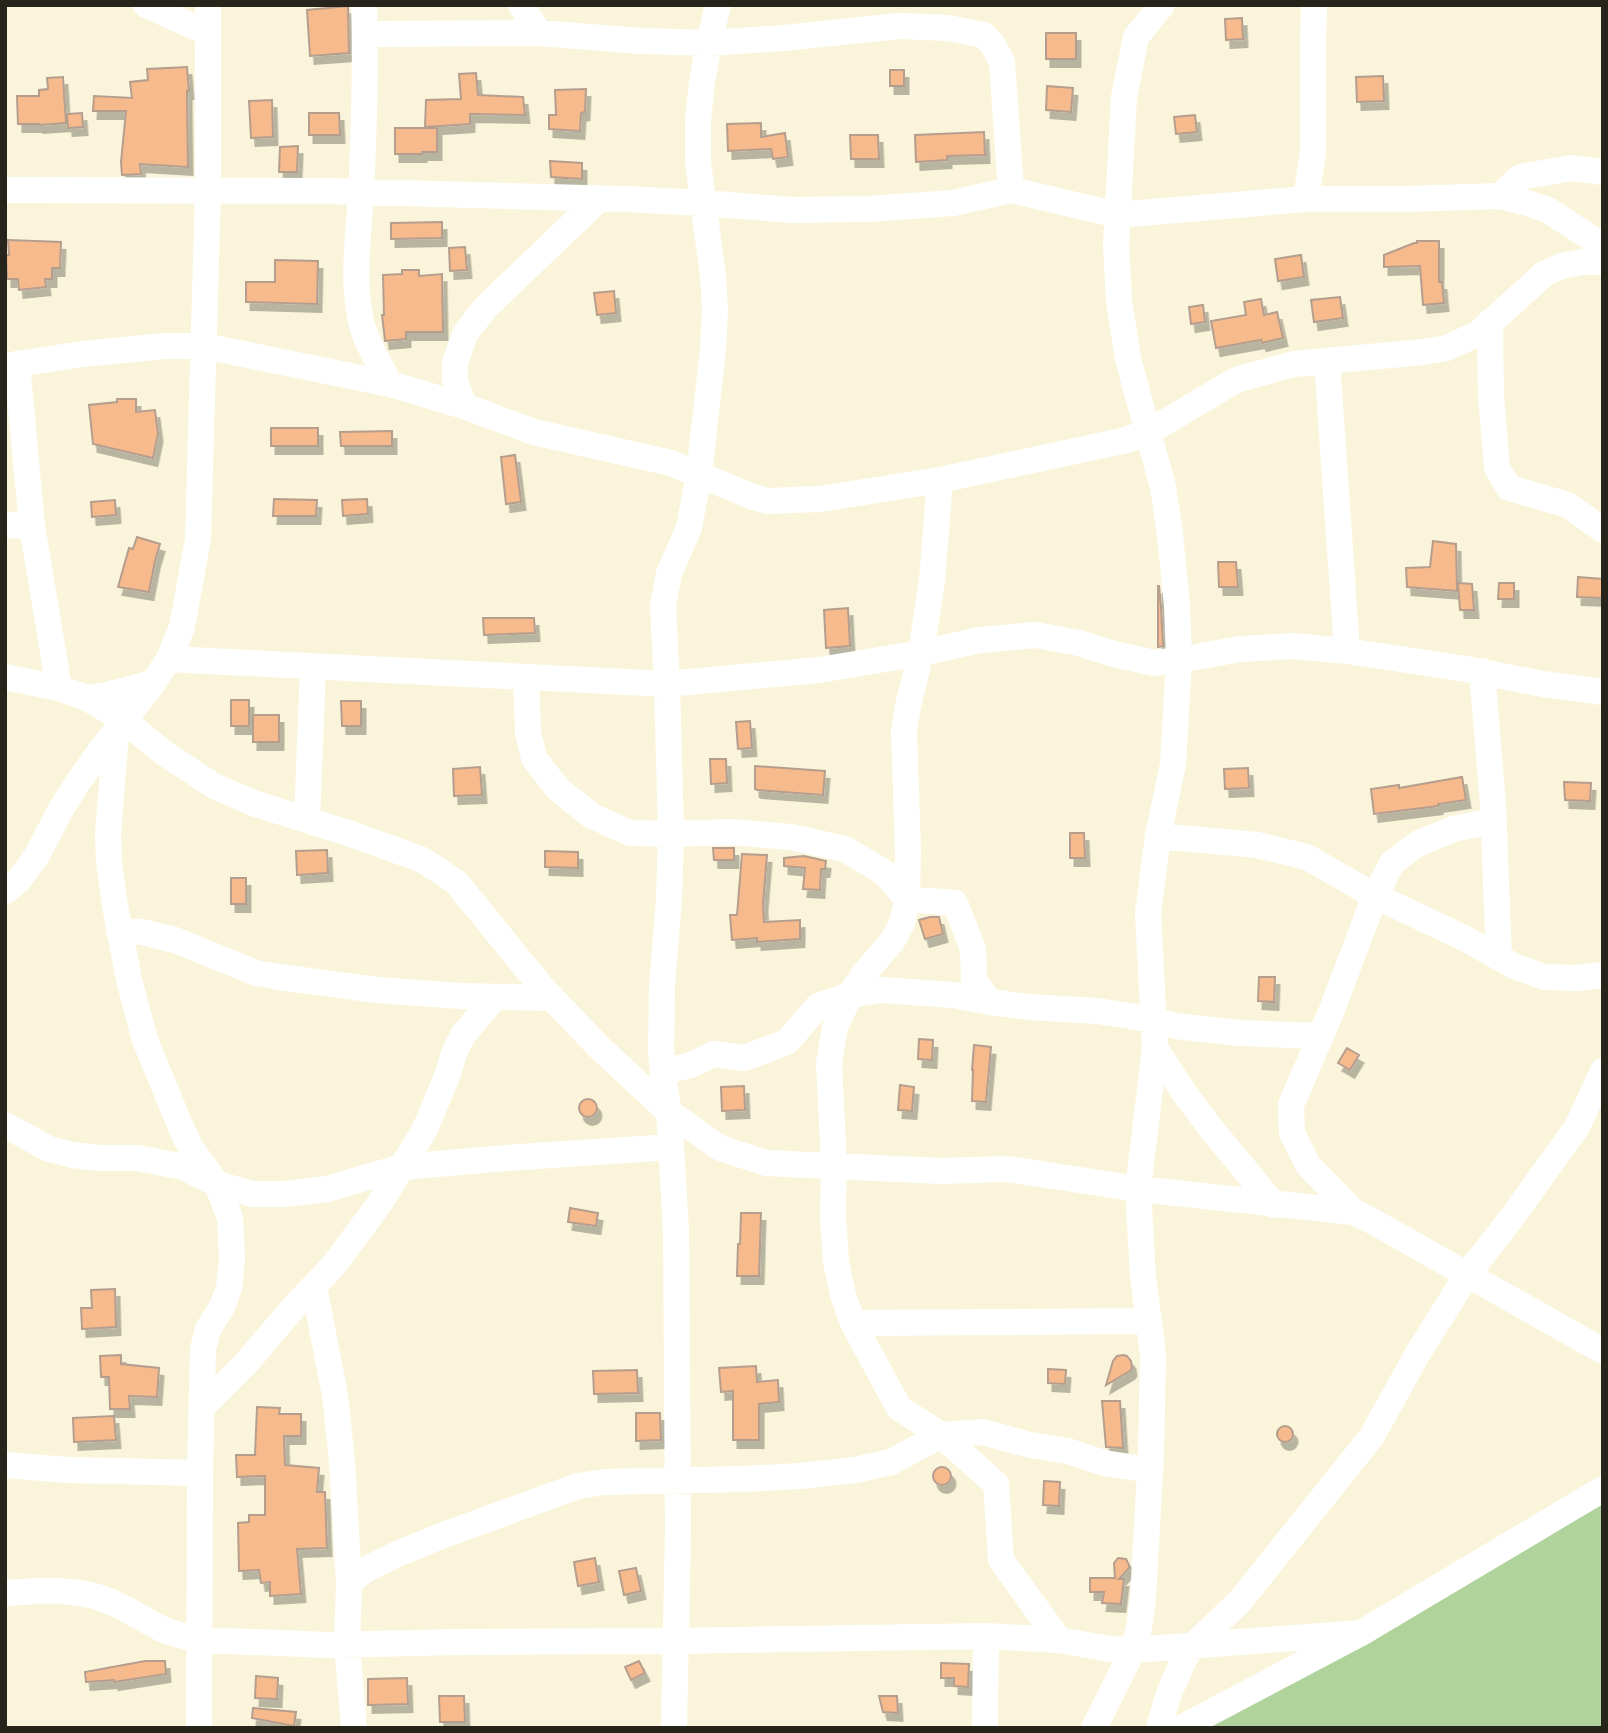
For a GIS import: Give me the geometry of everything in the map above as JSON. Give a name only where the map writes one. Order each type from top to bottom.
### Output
[{"type":"street","points":[[146,5],[208,33]]},
{"type":"street","points":[[5,892],[19,880],[37,856],[66,801],[153,683],[169,659],[182,627],[198,539],[208,190],[208,5]]},
{"type":"street","points":[[364,5],[361,192],[356,271],[360,317],[371,349],[390,384]]},
{"type":"street","points":[[520,5],[539,33]]},
{"type":"street","points":[[674,1728],[678,1528],[676,1230],[669,1112],[661,1050],[671,835],[663,606],[669,573],[689,528],[699,474],[713,350],[715,309],[698,162],[698,121],[702,82],[718,5]]},
{"type":"street","points":[[1094,1728],[1133,1650],[1139,1628],[1150,1470],[1153,1354],[1143,1277],[1138,1189],[1155,1048],[1148,913],[1158,836],[1173,764],[1179,660],[1177,606],[1163,487],[1128,359],[1119,300],[1116,246],[1124,97],[1136,37],[1163,5]]},
{"type":"street","points":[[1306,199],[1313,152],[1314,5]]},
{"type":"street","points":[[365,34],[539,33],[709,43],[900,26],[948,28],[984,35],[1002,62],[1011,190]]},
{"type":"street","points":[[1500,196],[1520,177],[1572,168],[1603,172]]},
{"type":"street","points":[[5,190],[361,192],[704,203],[792,210],[868,209],[953,202],[1011,190],[1118,215],[1306,199],[1500,196],[1548,210],[1603,246]]},
{"type":"street","points":[[464,406],[455,381],[455,363],[465,334],[485,308],[599,199]]},
{"type":"street","points":[[59,688],[32,526],[11,365],[82,354],[165,346],[204,346],[390,384],[464,406],[534,432],[671,463],[768,501],[820,499],[940,480],[1122,441],[1147,433],[1236,380],[1294,363],[1410,354],[1447,348],[1479,333],[1544,274],[1561,266],[1603,262]]},
{"type":"street","points":[[1490,322],[1490,396],[1497,468],[1509,488],[1568,505],[1603,530]]},
{"type":"street","points":[[1327,361],[1348,652]]},
{"type":"street","points":[[940,480],[932,581],[921,653],[904,731],[907,899],[902,923],[893,940],[850,995],[835,1027],[829,1063],[836,1262],[843,1295],[853,1323],[899,1408],[941,1435],[996,1484],[1001,1560],[1059,1640]]},
{"type":"street","points":[[5,525],[32,526]]},
{"type":"street","points":[[169,659],[667,684],[819,670],[980,640],[1036,635],[1079,643],[1154,663],[1240,649],[1293,646],[1482,671],[1543,684],[1603,692]]},
{"type":"street","points":[[307,820],[313,666]]},
{"type":"street","points":[[1482,671],[1493,821],[1499,958]]},
{"type":"street","points":[[5,677],[59,688],[87,698],[120,725],[214,786],[253,803],[423,860],[456,882],[552,998],[601,1049],[669,1112],[720,1148],[766,1163],[941,1171],[1008,1169],[1138,1189],[1354,1212]]},
{"type":"street","points":[[526,677],[528,732],[534,758],[558,789],[592,816],[630,833],[671,835],[731,832],[791,837],[845,849],[885,873],[907,899],[955,903],[973,949],[974,981],[990,1002]]},
{"type":"street","points":[[87,698],[153,683]]},
{"type":"street","points":[[120,725],[108,835],[119,931],[129,980],[145,1040],[180,1125],[190,1147],[217,1184],[230,1218],[232,1259],[229,1288],[222,1307],[208,1329],[203,1349],[199,1728]]},
{"type":"street","points":[[1493,821],[1453,829],[1418,844],[1392,863],[1375,896],[1331,1012],[1291,1105],[1292,1133],[1308,1165],[1354,1212],[1603,1351]]},
{"type":"street","points":[[1158,836],[1257,845],[1293,852],[1514,966],[1544,977],[1577,978],[1603,975]]},
{"type":"street","points":[[119,931],[142,932],[175,940],[256,973],[377,990],[552,998]]},
{"type":"street","points":[[663,1072],[691,1065],[714,1054],[744,1058],[787,1042],[818,1006],[850,995],[882,990],[953,995],[1029,1007],[1098,1011],[1176,1026],[1239,1033],[1320,1037]]},
{"type":"street","points":[[202,1406],[249,1360],[334,1265],[374,1211],[425,1129],[463,1035],[495,997]]},
{"type":"street","points":[[1155,1048],[1209,1126],[1274,1205]]},
{"type":"street","points":[[1159,1728],[1168,1696],[1183,1661],[1193,1646],[1241,1600],[1372,1436],[1418,1353],[1467,1275],[1577,1127],[1603,1071]]},
{"type":"street","points":[[5,1125],[49,1149],[73,1155],[138,1158],[171,1164],[217,1184],[251,1194],[285,1194],[327,1189],[402,1167],[671,1147]]},
{"type":"street","points":[[314,1287],[335,1395],[342,1461],[349,1583],[347,1645],[354,1728]]},
{"type":"street","points":[[853,1323],[1149,1321]]},
{"type":"street","points":[[349,1583],[365,1570],[394,1555],[578,1486],[605,1482],[789,1476],[855,1470],[891,1462],[941,1435],[983,1432],[1030,1445],[1068,1451],[1104,1463],[1150,1470]]},
{"type":"street","points":[[5,1465],[68,1470],[200,1473]]},
{"type":"street","points":[[1181,1728],[1361,1633],[1603,1489]]},
{"type":"street","points":[[5,1593],[46,1590],[106,1599],[179,1636],[199,1640],[347,1645],[986,1636],[1059,1640],[1133,1650],[1361,1633]]},
{"type":"street","points":[[985,1728],[986,1636]]},
{"type":"green space","points":[[1603,1493],[1603,1728],[1189,1728]]},
{"type":"building","points":[[348,6],[349,53],[310,56],[307,10]]},
{"type":"building","points":[[1242,18],[1243,39],[1226,40],[1225,19]]},
{"type":"building","points":[[1046,33],[1076,33],[1076,59],[1046,59]]},
{"type":"building","points":[[187,67],[188,167],[140,164],[141,174],[122,175],[126,111],[93,111],[94,96],[132,98],[130,82],[148,80],[147,69]]},
{"type":"building","points":[[890,70],[904,70],[904,86],[890,86]]},
{"type":"building","points":[[476,73],[478,95],[523,97],[525,115],[470,114],[470,124],[425,127],[426,100],[461,99],[459,74]]},
{"type":"building","points":[[1383,76],[1384,101],[1357,102],[1356,77]]},
{"type":"building","points":[[63,77],[66,123],[18,124],[17,96],[39,96],[39,90],[48,89],[47,78]]},
{"type":"building","points":[[1047,86],[1073,88],[1071,112],[1046,110]]},
{"type":"building","points":[[586,89],[585,112],[581,113],[580,131],[549,129],[549,115],[556,115],[555,90]]},
{"type":"building","points":[[272,100],[273,137],[251,138],[249,101]]},
{"type":"building","points":[[82,113],[83,127],[68,128],[67,114]]},
{"type":"building","points":[[309,113],[339,113],[340,135],[309,135]]},
{"type":"building","points":[[1195,115],[1197,132],[1176,134],[1174,117]]},
{"type":"building","points":[[761,123],[761,137],[785,133],[788,157],[773,159],[771,149],[728,151],[727,124]]},
{"type":"building","points":[[395,128],[437,128],[437,152],[395,154]]},
{"type":"building","points":[[984,132],[985,155],[947,156],[947,160],[916,162],[915,135]]},
{"type":"building","points":[[850,135],[878,135],[879,159],[851,159]]},
{"type":"building","points":[[298,146],[297,172],[279,172],[280,147]]},
{"type":"building","points":[[550,161],[582,163],[582,179],[551,177]]},
{"type":"building","points":[[442,222],[442,238],[391,239],[391,223]]},
{"type":"building","points":[[8,240],[61,242],[60,268],[52,268],[52,279],[45,279],[46,287],[19,290],[18,279],[7,279]]},
{"type":"building","points":[[1417,241],[1439,241],[1439,282],[1442,282],[1444,303],[1423,305],[1420,266],[1384,267],[1384,255]]},
{"type":"building","points":[[465,247],[467,270],[450,271],[449,248]]},
{"type":"building","points":[[1301,255],[1304,277],[1278,281],[1275,259]]},
{"type":"building","points":[[275,260],[318,261],[317,304],[246,302],[246,282],[275,282]]},
{"type":"building","points":[[402,270],[419,270],[419,276],[442,274],[443,332],[406,332],[406,339],[385,341],[382,315],[383,275],[402,274]]},
{"type":"building","points":[[614,291],[616,313],[597,315],[594,293]]},
{"type":"building","points":[[1340,297],[1343,318],[1314,322],[1311,300]]},
{"type":"building","points":[[1261,299],[1264,315],[1277,312],[1283,338],[1216,348],[1211,321],[1246,315],[1244,302]]},
{"type":"building","points":[[1203,305],[1205,322],[1191,324],[1189,307]]},
{"type":"building","points":[[117,399],[136,399],[136,412],[155,410],[158,434],[153,458],[93,444],[89,405],[117,402]]},
{"type":"building","points":[[271,428],[318,428],[318,446],[271,446]]},
{"type":"building","points":[[392,431],[392,446],[341,446],[340,432]]},
{"type":"building","points":[[515,455],[521,502],[506,504],[501,457]]},
{"type":"building","points":[[274,499],[317,500],[316,516],[273,516]]},
{"type":"building","points":[[367,499],[368,514],[343,516],[342,500]]},
{"type":"building","points":[[115,500],[116,515],[92,517],[91,502]]},
{"type":"building","points":[[137,537],[160,544],[149,592],[118,587],[129,548],[133,549]]},
{"type":"building","points":[[1433,541],[1456,544],[1457,591],[1407,587],[1406,568],[1430,567]]},
{"type":"building","points":[[1218,562],[1236,562],[1238,587],[1219,587]]},
{"type":"building","points":[[1578,577],[1603,579],[1603,598],[1577,597]]},
{"type":"building","points":[[1458,583],[1472,584],[1474,610],[1460,610]]},
{"type":"building","points":[[1499,583],[1514,583],[1514,599],[1498,599]]},
{"type":"building","points":[[1158,586],[1163,646],[1158,647]]},
{"type":"building","points":[[848,608],[850,646],[826,648],[824,610]]},
{"type":"building","points":[[483,618],[534,618],[535,633],[484,635]]},
{"type":"building","points":[[231,700],[249,700],[249,726],[231,726]]},
{"type":"building","points":[[341,701],[361,701],[361,726],[342,726]]},
{"type":"building","points":[[253,715],[279,715],[279,742],[253,742]]},
{"type":"building","points":[[750,721],[752,748],[738,749],[736,722]]},
{"type":"building","points":[[710,759],[726,759],[727,783],[711,784]]},
{"type":"building","points":[[755,766],[825,771],[823,795],[757,790]]},
{"type":"building","points":[[480,767],[482,795],[454,796],[453,769]]},
{"type":"building","points":[[1248,768],[1249,788],[1225,789],[1224,769]]},
{"type":"building","points":[[1462,777],[1466,800],[1374,814],[1371,789],[1399,785],[1399,788]]},
{"type":"building","points":[[1564,782],[1591,783],[1590,801],[1565,800]]},
{"type":"building","points":[[1070,833],[1084,833],[1085,858],[1070,858]]},
{"type":"building","points":[[713,848],[734,848],[734,860],[714,860]]},
{"type":"building","points":[[327,850],[328,873],[297,875],[296,851]]},
{"type":"building","points":[[545,851],[578,852],[578,868],[545,867]]},
{"type":"building","points":[[742,854],[767,855],[764,922],[800,920],[800,939],[757,942],[757,938],[732,940],[730,915],[737,915]]},
{"type":"building","points":[[804,856],[826,861],[825,869],[821,869],[820,890],[803,889],[805,868],[784,866],[784,858]]},
{"type":"building","points":[[231,878],[246,878],[246,904],[231,904]]},
{"type":"building","points":[[939,917],[943,934],[925,939],[919,920]]},
{"type":"building","points":[[1259,977],[1275,977],[1274,1002],[1258,1001]]},
{"type":"building","points":[[919,1039],[933,1040],[932,1060],[918,1059]]},
{"type":"building","points":[[974,1045],[991,1047],[986,1102],[972,1101]]},
{"type":"building","points":[[1347,1048],[1359,1055],[1350,1070],[1338,1063]]},
{"type":"building","points":[[900,1085],[914,1087],[912,1111],[898,1110]]},
{"type":"building","points":[[744,1086],[745,1110],[722,1111],[721,1087]]},
{"type":"building","points":[[588,1099],[594,1102],[597,1108],[594,1114],[588,1117],[582,1114],[579,1108],[582,1102]]},
{"type":"building","points":[[570,1208],[598,1213],[596,1226],[568,1222]]},
{"type":"building","points":[[741,1213],[761,1213],[759,1276],[737,1276]]},
{"type":"building","points":[[115,1289],[116,1327],[82,1329],[81,1308],[92,1308],[91,1290]]},
{"type":"building","points":[[121,1355],[121,1364],[159,1368],[157,1397],[129,1396],[130,1409],[110,1409],[109,1377],[101,1377],[100,1356]]},
{"type":"building","points":[[1124,1355],[1131,1361],[1132,1368],[1106,1385],[1113,1361],[1117,1356]]},
{"type":"building","points":[[756,1366],[757,1382],[778,1380],[779,1402],[759,1404],[759,1440],[733,1440],[733,1391],[721,1392],[719,1368]]},
{"type":"building","points":[[1048,1369],[1066,1370],[1065,1384],[1048,1383]]},
{"type":"building","points":[[637,1370],[638,1393],[594,1394],[593,1371]]},
{"type":"building","points":[[1102,1401],[1120,1401],[1123,1448],[1106,1447]]},
{"type":"building","points":[[257,1407],[280,1408],[279,1414],[301,1414],[301,1436],[284,1436],[285,1465],[319,1468],[317,1492],[325,1492],[327,1548],[297,1549],[301,1594],[270,1596],[270,1582],[261,1583],[259,1570],[239,1571],[238,1523],[249,1522],[249,1515],[265,1515],[265,1476],[237,1477],[236,1455],[255,1455]]},
{"type":"building","points":[[636,1413],[660,1413],[661,1440],[636,1441]]},
{"type":"building","points":[[114,1416],[116,1440],[74,1442],[73,1418]]},
{"type":"building","points":[[1285,1426],[1291,1428],[1291,1440],[1285,1442],[1279,1440],[1277,1434],[1279,1428]]},
{"type":"building","points":[[942,1467],[948,1470],[951,1476],[948,1482],[942,1485],[936,1482],[933,1476],[936,1470]]},
{"type":"building","points":[[1044,1481],[1060,1482],[1059,1506],[1043,1505]]},
{"type":"building","points":[[595,1558],[599,1582],[578,1586],[574,1562]]},
{"type":"building","points":[[1118,1558],[1126,1559],[1129,1565],[1119,1579],[1124,1579],[1121,1604],[1102,1603],[1104,1592],[1090,1592],[1090,1578],[1115,1578],[1114,1563]]},
{"type":"building","points":[[636,1568],[641,1591],[624,1595],[619,1571]]},
{"type":"building","points":[[145,1661],[165,1661],[166,1674],[114,1682],[86,1682],[85,1672]]},
{"type":"building","points":[[639,1661],[645,1673],[631,1680],[625,1667]]},
{"type":"building","points":[[941,1663],[969,1664],[968,1687],[954,1686],[954,1678],[941,1678]]},
{"type":"building","points":[[256,1676],[278,1678],[277,1699],[255,1698]]},
{"type":"building","points":[[407,1678],[408,1704],[368,1705],[368,1679]]},
{"type":"building","points":[[439,1696],[464,1696],[465,1722],[440,1722]]},
{"type":"building","points":[[879,1696],[897,1696],[898,1713],[883,1712]]},
{"type":"building","points":[[253,1708],[296,1712],[294,1726],[252,1718]]}]
